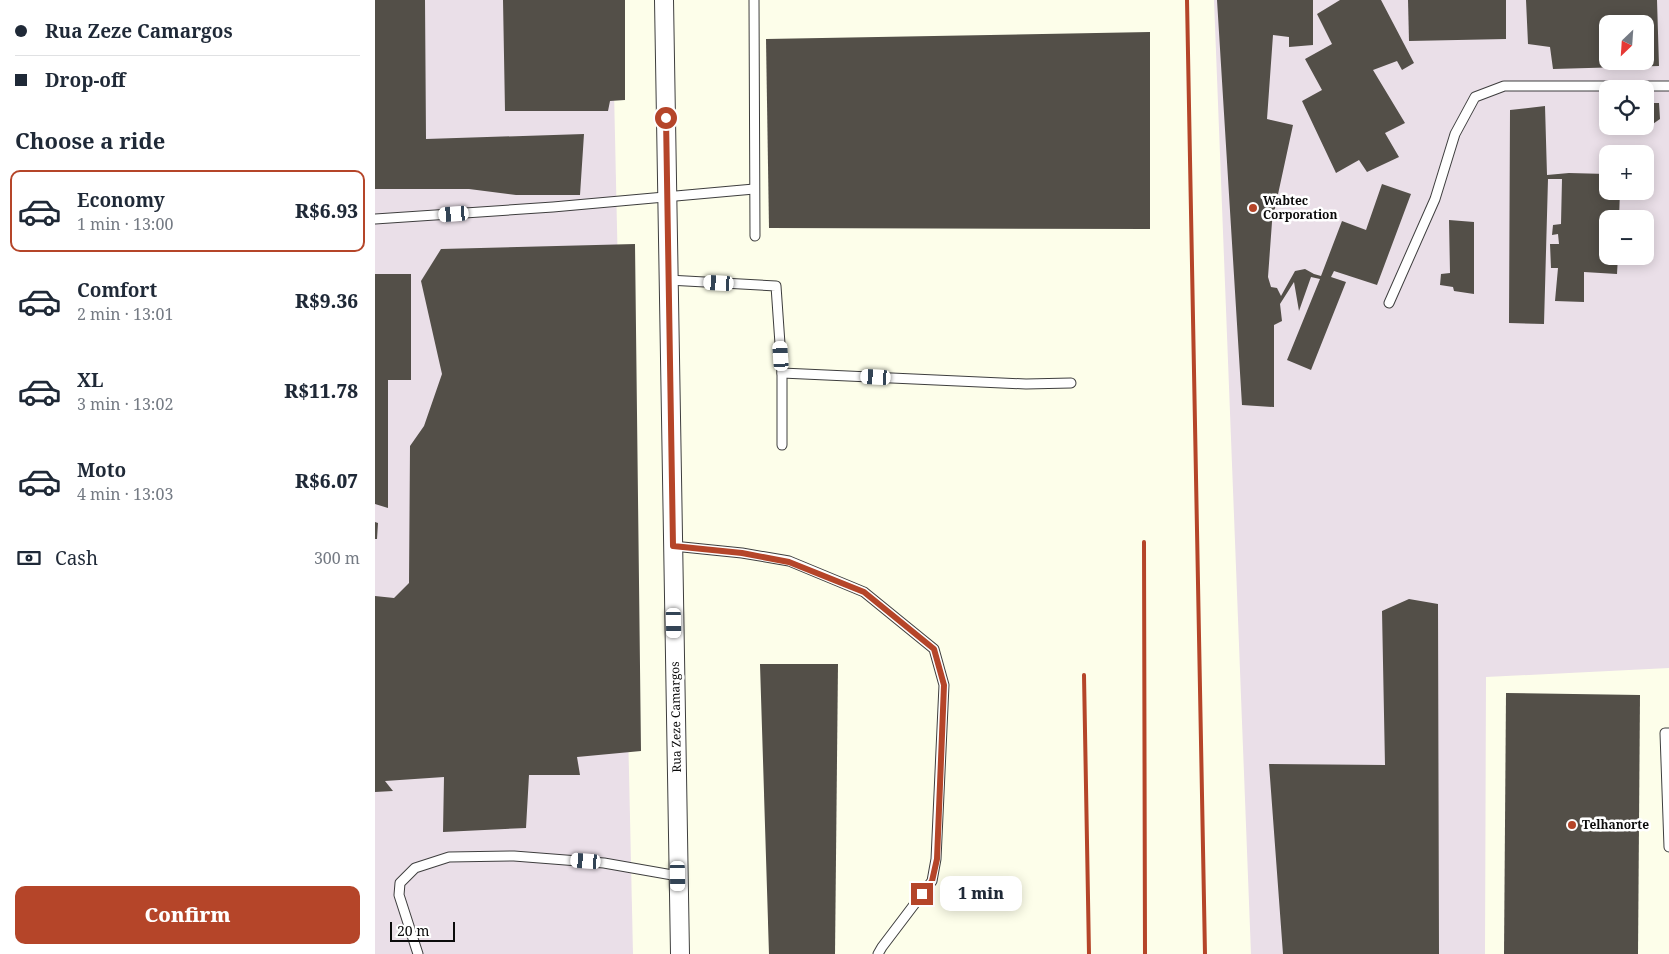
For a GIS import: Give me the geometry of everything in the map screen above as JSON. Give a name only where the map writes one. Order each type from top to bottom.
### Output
[{"type":"street","name":"Rua Zeze Camargos","points":[[664,0],[679,954]]},
{"type":"lane","points":[[754,0],[755,236]]},
{"type":"lane","points":[[1389,303],[1435,199],[1455,134],[1475,97],[1504,86],[1669,86]]},
{"type":"lane","points":[[375,219],[553,207],[755,188]]},
{"type":"lane","points":[[668,280],[775,286],[783,373],[782,444]]},
{"type":"lane","points":[[783,373],[1026,384],[1071,383]]},
{"type":"lane","points":[[673,546],[742,553],[789,562],[864,592],[934,649],[944,685],[937,859],[932,881],[878,954]]},
{"type":"lane","points":[[1669,733],[1665,733],[1669,847]]},
{"type":"lane","points":[[418,954],[399,896],[400,883],[415,868],[449,857],[514,856],[604,862],[678,876]]},
{"type":"shaded area","points":[[375,0],[612,0],[633,954],[375,954]]},
{"type":"shaded area","points":[[1214,0],[1669,0],[1669,668],[1486,677],[1485,954],[1251,954]]},
{"type":"building","points":[[375,0],[425,0],[426,139],[584,134],[580,195],[516,195],[469,189],[375,189]]},
{"type":"building","points":[[503,0],[625,0],[625,100],[610,101],[608,111],[505,111]]},
{"type":"building","name":"Wabtec Corporation","points":[[1217,0],[1313,0],[1313,45],[1289,47],[1289,37],[1273,35],[1267,119],[1293,125],[1272,222],[1268,277],[1271,287],[1277,288],[1281,296],[1295,271],[1305,269],[1321,276],[1342,221],[1366,230],[1382,184],[1411,194],[1377,285],[1334,271],[1331,277],[1346,282],[1311,370],[1287,360],[1320,279],[1311,277],[1299,311],[1294,282],[1280,304],[1282,321],[1274,325],[1274,407],[1242,405]]},
{"type":"building","name":"Wabtec Corporation","points":[[1340,0],[1381,0],[1414,63],[1402,70],[1397,61],[1373,70],[1405,123],[1385,133],[1399,157],[1367,172],[1359,160],[1336,173],[1302,101],[1322,90],[1305,59],[1332,44],[1317,14]]},
{"type":"building","points":[[1408,0],[1506,0],[1506,39],[1409,41]]},
{"type":"building","points":[[1526,0],[1657,0],[1659,66],[1654,66],[1654,15],[1599,15],[1599,68],[1553,69],[1550,47],[1528,44]]},
{"type":"building","points":[[1150,32],[1150,229],[769,228],[766,39]]},
{"type":"building","points":[[1654,103],[1659,103],[1660,119],[1654,123]]},
{"type":"building","points":[[1545,106],[1547,175],[1599,174],[1599,200],[1620,200],[1619,210],[1599,210],[1599,265],[1618,265],[1617,274],[1584,272],[1584,302],[1555,301],[1558,268],[1551,268],[1550,244],[1559,244],[1558,234],[1552,235],[1553,225],[1561,224],[1562,179],[1548,179],[1544,324],[1509,323],[1510,110]]},
{"type":"building","points":[[1449,220],[1474,222],[1474,294],[1454,291],[1453,287],[1440,285],[1441,274],[1450,273]]},
{"type":"building","points":[[635,244],[641,751],[577,757],[580,775],[529,775],[526,828],[443,832],[444,777],[385,781],[393,791],[375,792],[375,596],[394,598],[409,583],[410,446],[424,426],[442,374],[421,281],[441,249]]},
{"type":"building","points":[[375,274],[411,274],[411,380],[388,380],[388,508],[375,504]]},
{"type":"building","points":[[375,522],[378,523],[377,539],[375,539]]},
{"type":"building","points":[[1409,599],[1438,604],[1439,954],[1283,954],[1269,764],[1385,765],[1382,611]]},
{"type":"building","points":[[760,664],[838,664],[835,954],[769,954]]},
{"type":"building","name":"Telhanorte","points":[[1506,693],[1640,695],[1638,954],[1504,954]]},
{"type":"railway","points":[[1187,0],[1205,954]]},
{"type":"railway","points":[[1144,542],[1145,954]]},
{"type":"railway","points":[[1084,675],[1089,954]]},
{"type":"place","name":"Wabtec Corporation","points":[[1253,208]]},
{"type":"place","name":"Telhanorte","points":[[1572,825]]},
{"type":"route","points":[[666,118],[673,546],[742,553],[789,562],[864,592],[934,649],[944,685],[937,859],[932,881],[922,894]]}]
